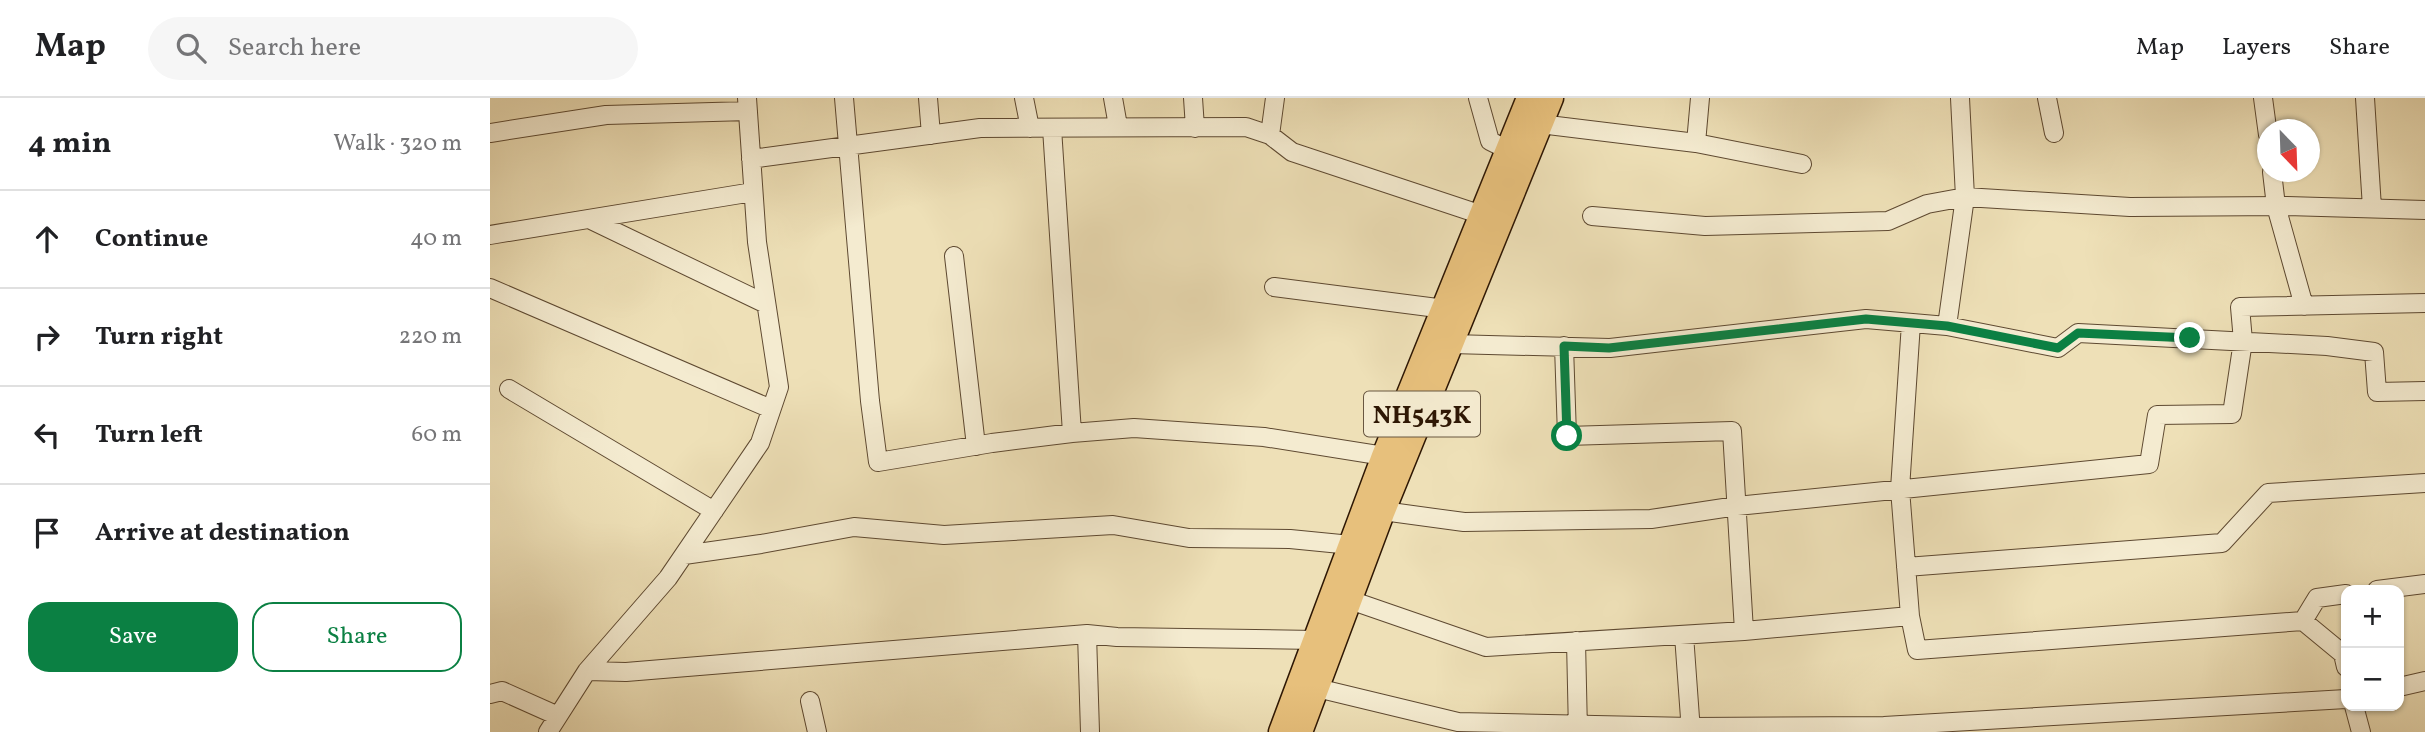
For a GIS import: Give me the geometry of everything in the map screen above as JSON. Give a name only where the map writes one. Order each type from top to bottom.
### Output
[{"type":"highway","name":"NH543K","points":[[1281,732],[1316,640],[1342,597],[1383,512],[1451,344],[1490,219],[1508,150],[1529,98]]},
{"type":"highway","name":"NH543K","points":[[1300,732],[1317,688],[1342,597],[1351,545],[1384,456],[1445,309],[1551,98]]},
{"type":"street","points":[[844,98],[870,401],[878,462],[1072,433],[1134,428],[1264,437],[1384,456]]},
{"type":"street","points":[[928,98],[931,135]]},
{"type":"street","points":[[1024,98],[1030,128]]},
{"type":"street","points":[[1113,98],[1118,126]]},
{"type":"street","points":[[1193,98],[1195,128]]},
{"type":"street","points":[[1270,135],[1275,98]]},
{"type":"street","points":[[1478,98],[1490,141],[1508,150]]},
{"type":"street","points":[[1696,143],[1700,98]]},
{"type":"street","points":[[1947,326],[1965,197],[1960,98]]},
{"type":"street","points":[[2047,98],[2054,133]]},
{"type":"street","points":[[2263,98],[2265,119]]},
{"type":"street","points":[[2365,98],[2372,208]]},
{"type":"street","points":[[490,132],[606,115],[747,104],[757,242],[779,387],[760,443],[668,578],[587,671],[548,732]]},
{"type":"street","points":[[1540,124],[1696,143],[1802,164]]},
{"type":"street","points":[[751,159],[980,128],[1246,127],[1270,135],[1292,152],[1490,219]]},
{"type":"street","points":[[1052,128],[1072,433]]},
{"type":"street","points":[[2273,182],[2276,206],[2304,306]]},
{"type":"street","points":[[490,235],[754,191]]},
{"type":"street","points":[[1592,216],[1705,226],[1888,221],[1927,204],[1965,197],[2130,207],[2276,206],[2425,210]]},
{"type":"street","points":[[592,220],[766,304]]},
{"type":"street","points":[[954,256],[976,446]]},
{"type":"street","points":[[1275,287],[1445,309]]},
{"type":"street","points":[[490,288],[771,410]]},
{"type":"street","points":[[1383,512],[1464,522],[1650,519],[1737,506],[2149,464],[2157,415],[2232,414],[2243,341],[2240,307],[2425,303]]},
{"type":"street","points":[[1451,344],[1609,348],[1866,319],[1947,326],[2058,348],[2078,333],[2326,345],[2374,352],[2377,392],[2425,391]]},
{"type":"street","points":[[1911,323],[1900,489],[1910,616],[1917,650],[2303,621],[2341,652]]},
{"type":"street","points":[[1564,346],[1567,436],[1732,431],[1744,631]]},
{"type":"street","points":[[509,389],[714,511]]},
{"type":"street","points":[[1906,567],[2222,543],[2268,494],[2425,483]]},
{"type":"street","points":[[684,555],[854,527],[944,536],[1113,525],[1189,538],[1290,538],[1351,545]]},
{"type":"street","points":[[2404,587],[2425,584]]},
{"type":"street","points":[[2303,621],[2317,598],[2341,595]]},
{"type":"street","points":[[1342,597],[1486,647],[1744,631],[1910,616]]},
{"type":"street","points":[[587,671],[626,672],[1087,634],[1316,640]]},
{"type":"street","points":[[1087,634],[1090,732]]},
{"type":"street","points":[[1684,635],[1691,730]]},
{"type":"street","points":[[1576,641],[1577,728]]},
{"type":"street","points":[[2404,686],[2425,681]]},
{"type":"street","points":[[1317,688],[1458,722],[1691,730],[1884,726],[2341,699]]},
{"type":"street","points":[[490,694],[502,691],[558,716]]},
{"type":"street","points":[[810,701],[817,732]]},
{"type":"street","points":[[2355,711],[2361,732]]},
{"type":"route","points":[[1567,436],[1564,346],[1609,348],[1866,319],[1947,326],[2058,348],[2078,333],[2190,338]]}]
